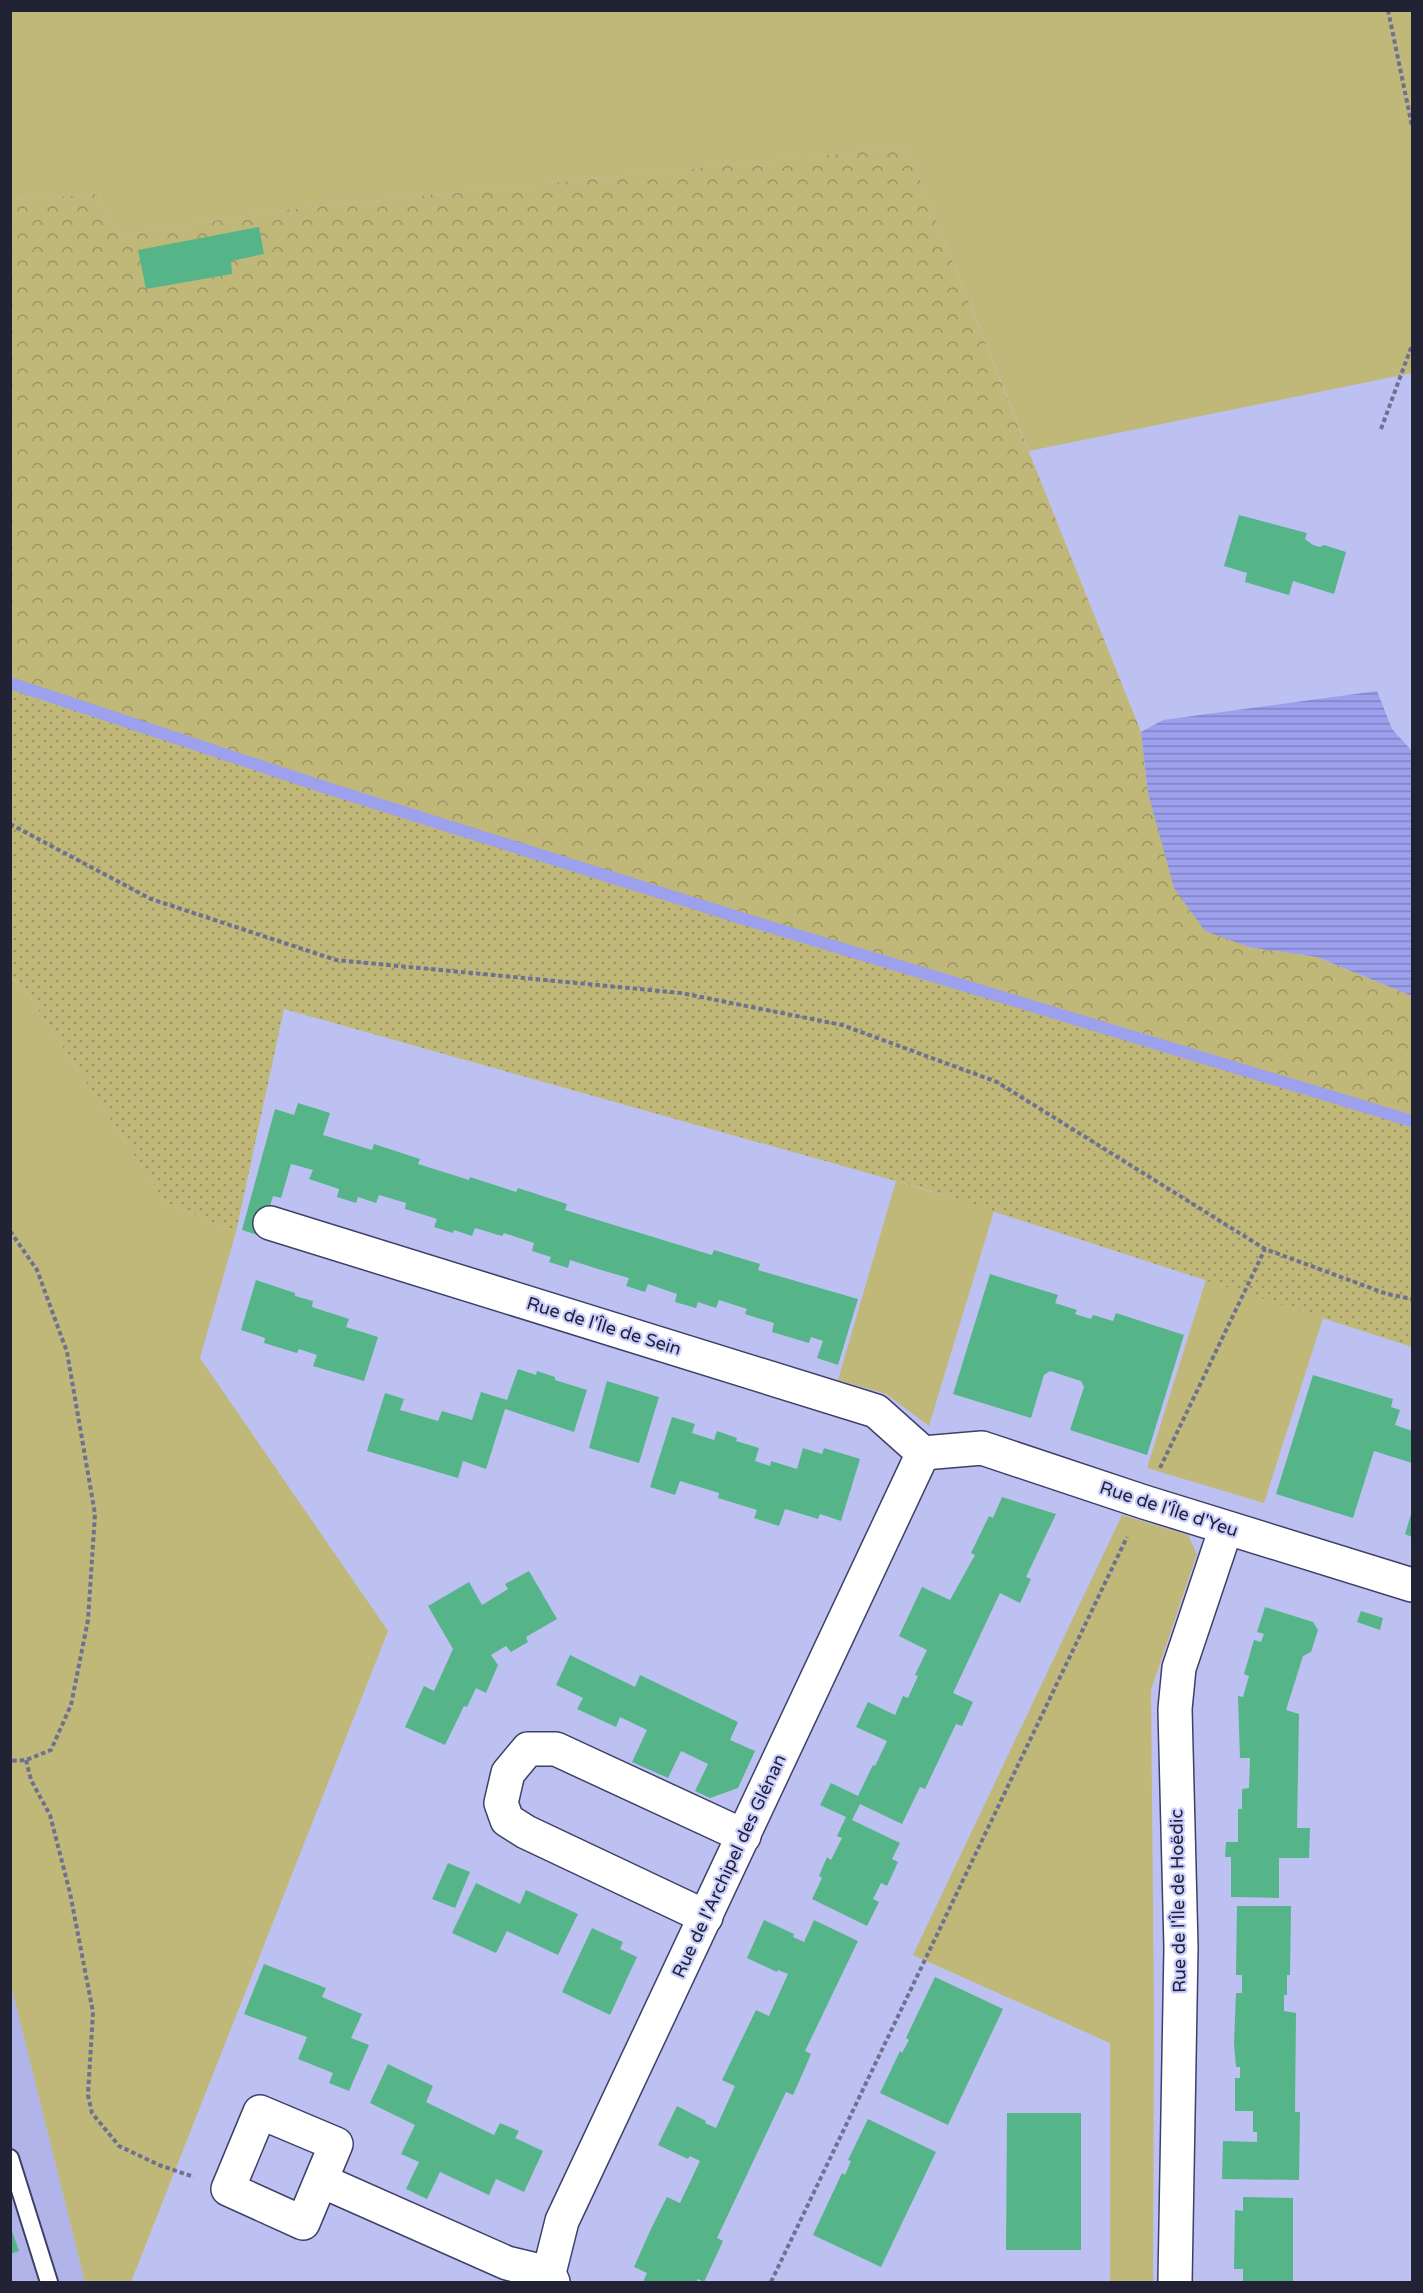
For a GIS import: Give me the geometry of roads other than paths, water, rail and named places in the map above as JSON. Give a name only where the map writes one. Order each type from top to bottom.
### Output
[{"type":"street","name":"Rue de l'Île de Sein","points":[[270,1223],[876,1411],[923,1453]]},
{"type":"street","name":"Rue de l'Île d'Yeu","points":[[923,1453],[982,1448],[1144,1502],[1413,1586]]},
{"type":"street","name":"Rue de l'Archipel des Glénan","points":[[551,2278],[562,2221],[923,1453]]},
{"type":"street","name":"Rue de l'Île de Hoëdic","points":[[1175,2283],[1181,1947],[1175,1709],[1179,1668],[1226,1528]]},
{"type":"street","points":[[706,1917],[526,1832],[507,1820],[501,1803],[508,1773],[528,1749],[556,1749],[744,1836]]},
{"type":"street","points":[[260,2112],[336,2144],[322,2181],[303,2223],[228,2189],[260,2112]]},
{"type":"street","points":[[322,2181],[507,2263],[551,2278]]},
{"type":"lane","points":[[10,2158],[49,2283]]},
{"type":"waterway","points":[[10,683],[327,788],[744,919],[1412,1121]]}]
